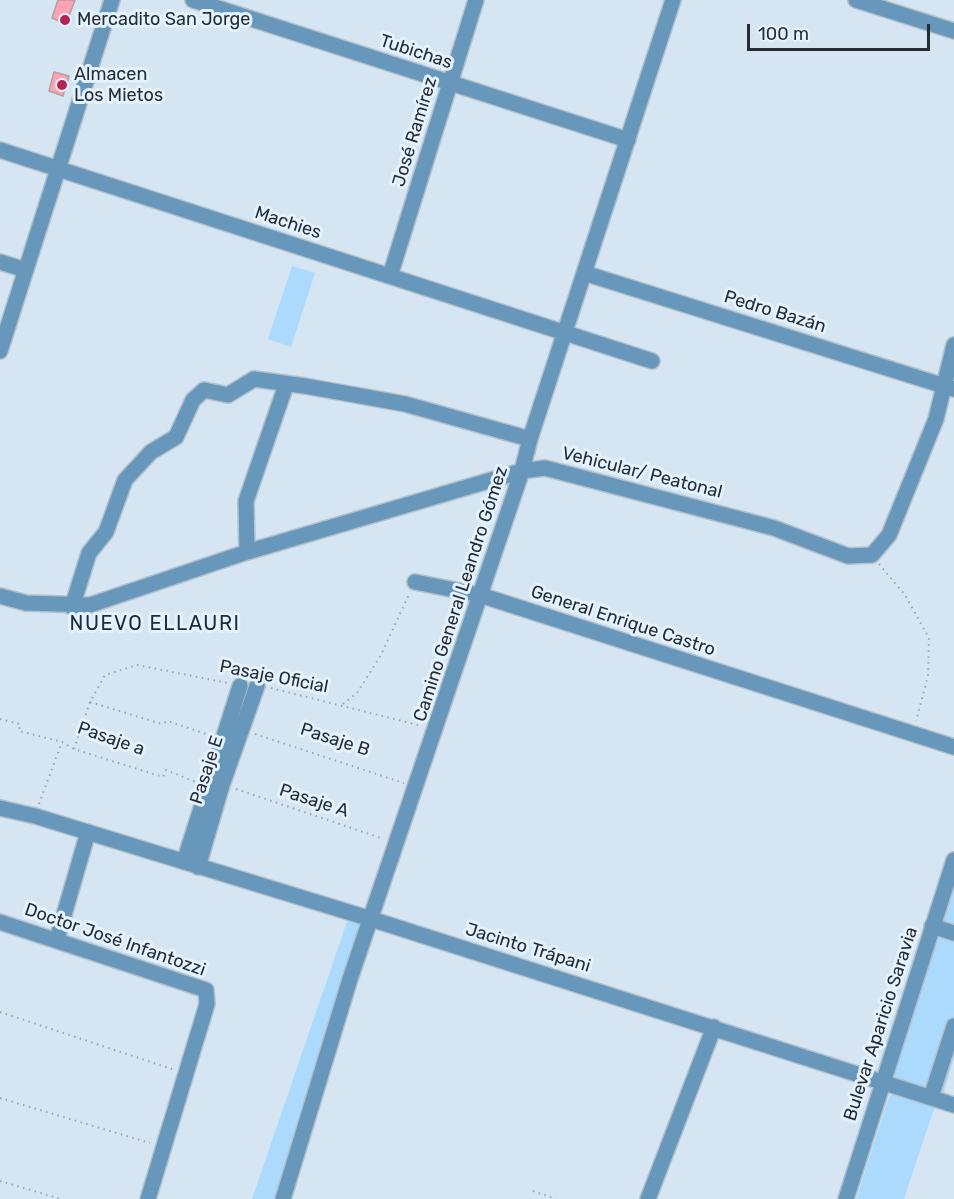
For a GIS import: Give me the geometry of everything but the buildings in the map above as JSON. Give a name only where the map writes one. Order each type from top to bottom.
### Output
[{"type":"street","points":[[0,351],[56,169],[112,0]]},
{"type":"street","name":"Tubichas","points":[[193,0],[628,140]]},
{"type":"street","name":"José Ramírez","points":[[390,276],[476,0]]},
{"type":"street","name":"Camino General Leandro Gómez","points":[[283,1199],[371,919],[437,729],[674,0]]},
{"type":"street","points":[[856,0],[954,31]]},
{"type":"street","name":"Machies","points":[[0,150],[652,361]]},
{"type":"street","points":[[0,262],[26,270]]},
{"type":"street","name":"Pedro Bazán","points":[[584,273],[949,387]]},
{"type":"street","points":[[872,555],[889,535],[949,387],[954,345]]},
{"type":"street","points":[[72,607],[89,553],[106,532],[125,480],[151,452],[176,437],[193,400],[204,390],[228,395],[254,379],[405,404],[530,439]]},
{"type":"street","points":[[247,552],[246,501],[286,385]]},
{"type":"street","name":"Vehicular/ Peatonal","points":[[0,596],[26,603],[72,607],[90,605],[247,552],[522,471],[544,468],[774,528],[848,556],[872,555]]},
{"type":"street","name":"General Enrique Castro","points":[[415,582],[480,595],[954,747]]},
{"type":"street","name":"Pasaje E","points":[[191,865],[234,726],[240,686]]},
{"type":"street","name":"Pasaje E","points":[[216,786],[222,743],[257,686]]},
{"type":"street","name":"Jacinto Trápani","points":[[0,808],[35,816],[371,919],[954,1105]]},
{"type":"street","points":[[57,939],[88,832]]},
{"type":"street","name":"Bulevar Aparicio Saravia","points":[[846,1199],[954,861]]},
{"type":"street","name":"Doctor José Infantozzi","points":[[0,922],[206,990],[207,1004],[186,1074]]},
{"type":"street","points":[[933,926],[954,933]]},
{"type":"street","points":[[931,1097],[954,1026]]},
{"type":"street","points":[[648,1199],[714,1027]]},
{"type":"street","points":[[148,1199],[186,1074]]},
{"type":"path","points":[[872,555],[905,595],[929,638],[928,676],[922,704],[911,735]]},
{"type":"path","points":[[343,704],[357,693],[381,655],[415,582]]},
{"type":"path","name":"Pasaje Oficial","points":[[90,702],[105,675],[137,665],[240,686]]},
{"type":"path","name":"Pasaje Oficial","points":[[257,686],[343,704],[437,729]]},
{"type":"path","points":[[74,749],[90,702],[162,724],[168,721],[207,734],[222,743]]},
{"type":"path","name":"Pasaje a","points":[[0,719],[20,724],[19,731],[62,742],[74,749],[163,777],[166,770],[216,786]]},
{"type":"path","name":"Pasaje B","points":[[234,726],[417,787]]},
{"type":"path","points":[[35,816],[62,742]]},
{"type":"path","name":"Pasaje A","points":[[216,786],[398,843]]},
{"type":"path","points":[[0,1012],[186,1074]]},
{"type":"path","points":[[0,1098],[164,1147]]},
{"type":"path","points":[[0,1181],[61,1199]]},
{"type":"path","points":[[533,1191],[556,1199]]},
{"type":"shaded area","points":[[292,266],[315,273],[291,347],[268,339]]},
{"type":"shaded area","points":[[954,879],[954,1058],[943,1095],[897,1080],[893,1071]]},
{"type":"shaded area","points":[[350,913],[371,919],[283,1199],[252,1199]]},
{"type":"shaded area","points":[[893,1093],[935,1106],[904,1199],[856,1199],[889,1097]]},
{"type":"place","name":"Mercadito San Jorge","points":[[65,20]]},
{"type":"place","name":"Almacen Los Mietos","points":[[62,85]]},
{"type":"district","name":"NUEVO ELLAURI","points":[[155,624]]}]
